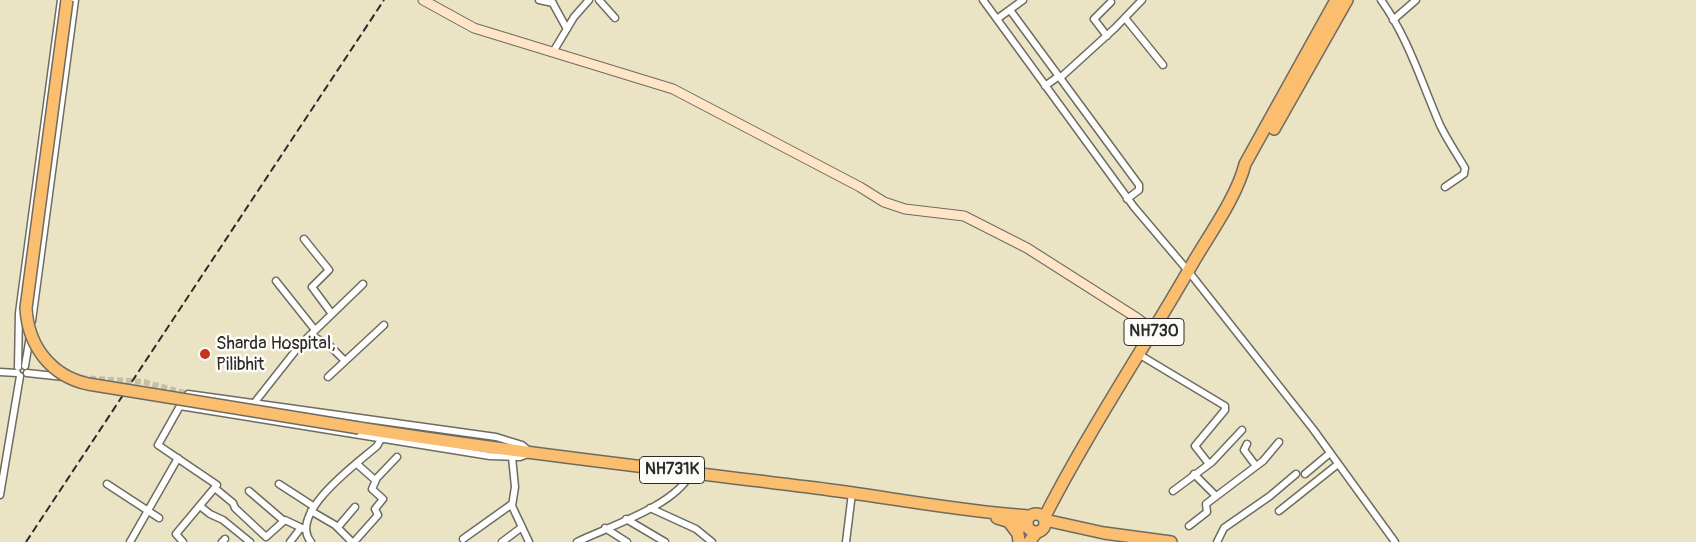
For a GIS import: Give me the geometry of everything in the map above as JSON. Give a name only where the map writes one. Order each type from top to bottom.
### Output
[{"type":"highway","name":"NH731K","points":[[67,0],[26,308],[28,330],[44,357],[62,376],[88,384],[360,428],[532,453],[852,492],[984,513],[1035,524]]},
{"type":"highway","name":"NH730","points":[[1020,542],[1035,524],[1060,486],[1152,337],[1242,176],[1245,164],[1336,0]]},
{"type":"highway","name":"NH730","points":[[1242,176],[1252,167],[1347,0]]},
{"type":"highway","name":"NH731K","points":[[984,513],[1009,522],[1088,531],[1104,538],[1171,542]]},
{"type":"highway","points":[[1009,522],[1018,534],[1020,542]]},
{"type":"highway","name":"NH730","points":[[1029,542],[1035,524]]},
{"type":"street","points":[[0,496],[18,372],[19,314],[60,0]]},
{"type":"street","points":[[26,370],[75,0]]},
{"type":"street","points":[[539,0],[552,2],[567,29]]},
{"type":"street","points":[[553,52],[588,0]]},
{"type":"street","points":[[599,0],[615,18]]},
{"type":"street","points":[[983,0],[1127,199],[1189,272],[1330,453],[1395,542]]},
{"type":"street","points":[[997,19],[1023,0]]},
{"type":"street","points":[[1045,86],[1060,77],[1107,36],[1142,0]]},
{"type":"street","points":[[1381,0],[1393,20],[1430,96],[1441,126],[1465,168],[1464,174],[1444,187]]},
{"type":"street","points":[[1393,20],[1416,0]]},
{"type":"street","points":[[429,2],[474,28],[673,89],[860,187],[884,202],[905,209],[964,216],[1027,248],[1137,318],[1149,327],[1152,337]]},
{"type":"street","points":[[1107,36],[1094,19],[1111,2]]},
{"type":"street","points":[[1010,10],[1139,185],[1139,190],[1127,199]]},
{"type":"street","points":[[1125,18],[1163,65]]},
{"type":"street","points":[[304,239],[329,270],[312,287],[332,314]]},
{"type":"street","points":[[276,281],[313,333],[329,345],[345,361]]},
{"type":"street","points":[[255,402],[313,333],[363,284]]},
{"type":"street","points":[[1137,318],[1150,321],[1161,320]]},
{"type":"street","points":[[328,378],[384,325]]},
{"type":"street","points":[[1140,355],[1225,406],[1221,416],[1195,446],[1209,464]]},
{"type":"street","points":[[18,372],[26,370]]},
{"type":"street","points":[[0,372],[26,370],[77,378]]},
{"type":"street","points":[[183,542],[176,534],[216,489],[217,484],[158,443],[179,407],[183,406],[490,456],[520,457],[532,453],[522,444],[496,437],[188,394]]},
{"type":"street","points":[[1173,491],[1209,464],[1242,430]]},
{"type":"street","points":[[290,542],[303,529],[312,508],[320,497],[378,446],[381,439]]},
{"type":"street","points":[[1189,526],[1207,512],[1206,505],[1256,466],[1279,442]]},
{"type":"street","points":[[1246,444],[1244,450],[1256,466]]},
{"type":"street","points":[[1305,474],[1330,453]]},
{"type":"street","points":[[280,484],[338,527],[353,542],[378,515],[375,509],[383,500],[372,489],[376,480],[397,457]]},
{"type":"street","points":[[512,457],[515,487],[512,504],[529,542]]},
{"type":"street","points":[[130,542],[178,458]]},
{"type":"street","points":[[357,464],[376,480]]},
{"type":"street","points":[[1279,511],[1338,464]]},
{"type":"street","points":[[577,542],[650,508],[681,489],[691,473]]},
{"type":"street","points":[[1194,474],[1216,496]]},
{"type":"street","points":[[1217,542],[1224,528],[1270,496],[1296,474]]},
{"type":"street","points":[[107,484],[160,518]]},
{"type":"street","points":[[216,489],[233,502],[235,508],[264,536],[284,521]]},
{"type":"street","points":[[249,492],[284,521],[303,529],[311,542]]},
{"type":"street","points":[[846,542],[852,492]]},
{"type":"street","points":[[463,539],[512,504]]},
{"type":"street","points":[[200,506],[210,514],[223,520],[250,542]]},
{"type":"street","points":[[338,527],[355,507]]},
{"type":"street","points":[[650,508],[696,529],[712,542]]},
{"type":"street","points":[[626,519],[665,542]]},
{"type":"street","points":[[502,542],[522,527]]},
{"type":"street","points":[[605,528],[627,542]]},
{"type":"tunnel","points":[[81,378],[144,382],[188,394]]},
{"type":"railway","points":[[26,542],[384,0]]},
{"type":"place","name":"Sharda Hospital, Pilibhit","points":[[205,354]]}]
